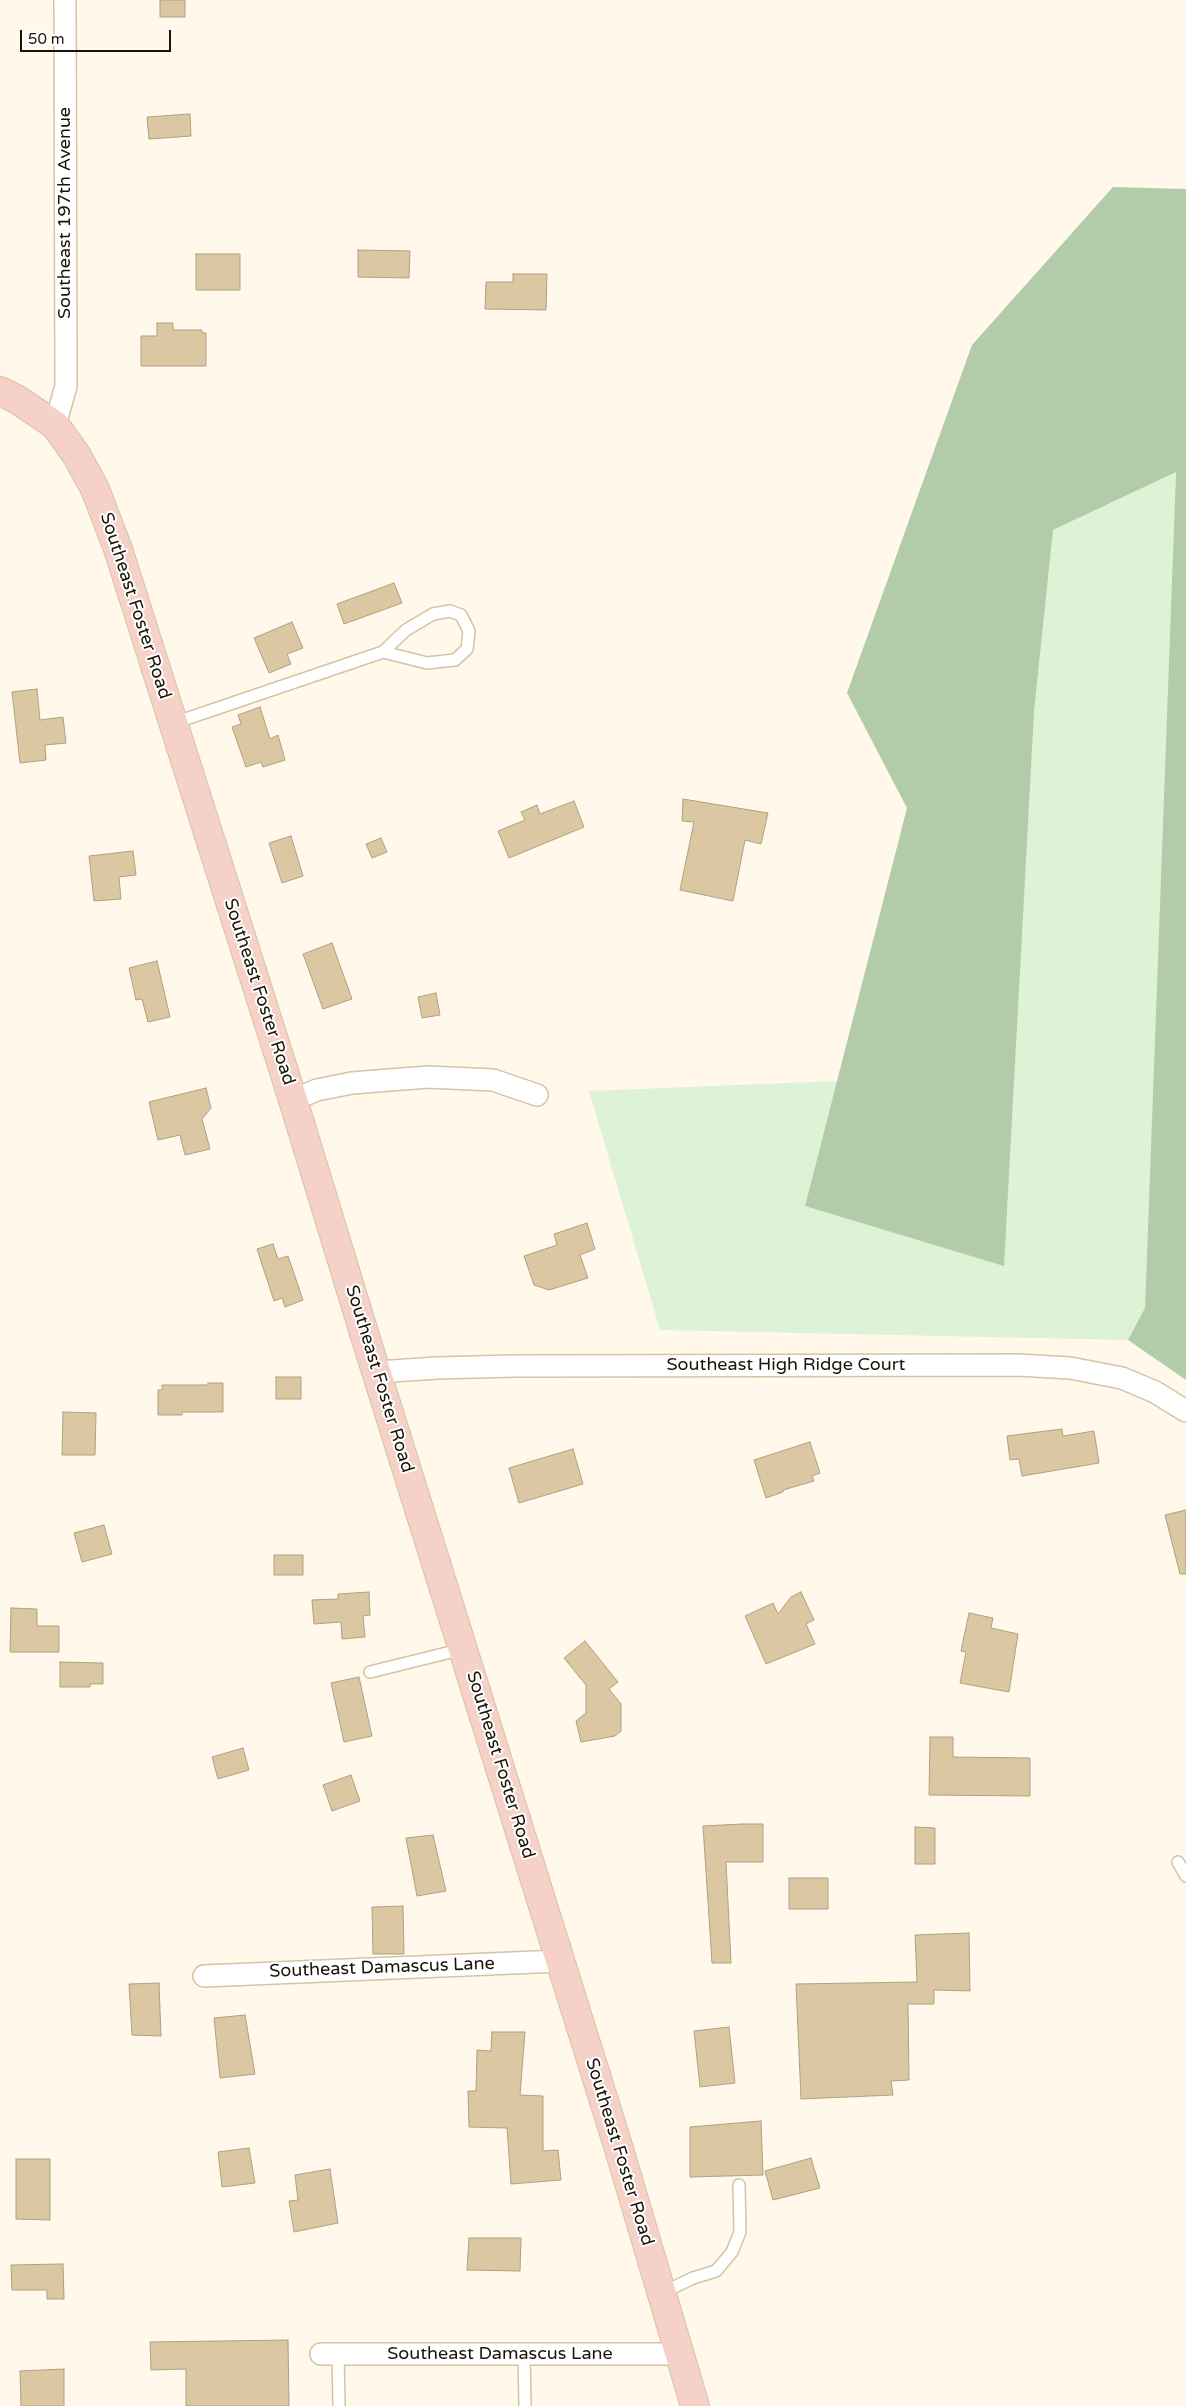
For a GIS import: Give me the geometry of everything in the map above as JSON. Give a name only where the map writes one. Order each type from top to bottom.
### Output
[{"type":"main road","name":"Southeast Foster Road","points":[[0,391],[18,400],[56,425],[77,456],[95,489],[118,549],[293,1100],[464,1649],[662,2293],[694,2406]]},
{"type":"street","name":"Southeast 197th Avenue","points":[[56,425],[66,386],[64,0]]},
{"type":"street","points":[[293,1100],[317,1090],[352,1083],[428,1077],[493,1080],[537,1095]]},
{"type":"street","name":"Southeast High Ridge Court","points":[[377,1372],[514,1366],[1018,1365],[1070,1368],[1122,1378],[1156,1392],[1186,1411]]},
{"type":"street","name":"Southeast Damascus Lane","points":[[204,1976],[560,1961]]},
{"type":"street","name":"Southeast Damascus Lane","points":[[329,2354],[679,2354]]},
{"type":"lane","points":[[174,723],[383,652],[406,630],[432,614],[450,611],[461,615],[469,631],[466,649],[455,660],[427,663],[383,652]]},
{"type":"lane","points":[[370,1672],[464,1649]]},
{"type":"lane","points":[[1178,1862],[1186,1876]]},
{"type":"lane","points":[[662,2293],[693,2278],[716,2271],[732,2252],[740,2232],[739,2184]]},
{"type":"lane","points":[[329,2354],[339,2406]]},
{"type":"lane","points":[[524,2354],[525,2406]]},
{"type":"green space","points":[[1113,187],[1186,189],[1186,1380],[1128,1340],[1145,1308],[1176,472],[1053,530],[1034,712],[1004,1266],[805,1206],[907,808],[847,693],[972,345]]},
{"type":"green space","points":[[1176,472],[1145,1308],[1128,1340],[660,1330],[589,1091],[837,1081],[805,1206],[1034,712],[1053,530]]},
{"type":"building","points":[[160,0],[185,0],[185,17],[160,17]]},
{"type":"building","points":[[190,114],[191,136],[149,139],[147,117]]},
{"type":"building","points":[[358,250],[410,251],[409,278],[358,277]]},
{"type":"building","points":[[196,254],[240,254],[240,290],[196,290]]},
{"type":"building","points":[[513,274],[547,274],[546,310],[485,309],[486,282],[513,282]]},
{"type":"building","points":[[157,323],[173,323],[173,330],[202,330],[202,333],[206,333],[206,366],[141,366],[141,336],[157,336]]},
{"type":"building","points":[[394,583],[402,603],[344,624],[337,604]]},
{"type":"building","points":[[292,622],[303,648],[287,654],[291,664],[269,673],[254,638]]},
{"type":"building","points":[[37,689],[40,720],[63,717],[66,743],[45,745],[46,760],[20,763],[12,692]]},
{"type":"building","points":[[260,707],[270,739],[278,735],[285,760],[263,767],[261,762],[246,767],[232,727],[241,724],[238,715]]},
{"type":"building","points":[[683,799],[768,813],[761,844],[745,840],[733,901],[680,890],[694,822],[682,821]]},
{"type":"building","points":[[574,801],[584,827],[509,858],[498,831],[525,820],[521,812],[537,805],[540,814]]},
{"type":"building","points":[[291,836],[303,876],[282,883],[269,843]]},
{"type":"building","points":[[381,838],[387,852],[372,858],[366,844]]},
{"type":"building","points":[[133,851],[136,875],[119,877],[121,899],[94,901],[89,856]]},
{"type":"building","points":[[332,943],[352,999],[323,1009],[303,954]]},
{"type":"building","points":[[157,961],[170,1017],[148,1022],[142,999],[136,1000],[129,968]]},
{"type":"building","points":[[436,993],[440,1015],[422,1018],[418,997]]},
{"type":"building","points":[[206,1088],[211,1108],[202,1119],[210,1149],[185,1155],[180,1135],[158,1140],[149,1102]]},
{"type":"building","points":[[587,1223],[595,1249],[580,1255],[588,1278],[549,1290],[534,1285],[524,1256],[557,1245],[554,1234]]},
{"type":"building","points":[[273,1244],[278,1259],[288,1256],[303,1300],[285,1307],[282,1298],[274,1301],[257,1249]]},
{"type":"building","points":[[276,1377],[301,1377],[301,1399],[276,1399]]},
{"type":"building","points":[[208,1383],[223,1383],[223,1412],[182,1412],[182,1415],[158,1415],[158,1390],[162,1390],[162,1385],[208,1385]]},
{"type":"building","points":[[63,1412],[96,1413],[95,1455],[62,1455]]},
{"type":"building","points":[[1062,1429],[1063,1436],[1094,1431],[1099,1463],[1022,1476],[1019,1459],[1010,1460],[1007,1436]]},
{"type":"building","points":[[810,1442],[820,1473],[812,1476],[814,1481],[783,1490],[783,1492],[766,1498],[754,1460]]},
{"type":"building","points":[[573,1449],[583,1484],[519,1503],[509,1468]]},
{"type":"building","points":[[1186,1510],[1186,1574],[1180,1574],[1165,1515]]},
{"type":"building","points":[[104,1525],[112,1554],[82,1562],[74,1533]]},
{"type":"building","points":[[274,1555],[303,1555],[303,1575],[274,1575]]},
{"type":"building","points":[[369,1592],[370,1615],[363,1616],[365,1637],[342,1639],[341,1622],[314,1624],[312,1600],[338,1599],[338,1594]]},
{"type":"building","points":[[801,1592],[814,1620],[806,1624],[815,1644],[766,1664],[745,1616],[773,1603],[778,1614],[791,1597]]},
{"type":"building","points":[[11,1608],[37,1609],[37,1626],[59,1626],[59,1652],[10,1652]]},
{"type":"building","points":[[969,1613],[993,1618],[991,1628],[1018,1634],[1009,1692],[960,1683],[966,1652],[961,1651]]},
{"type":"building","points":[[585,1641],[618,1682],[609,1689],[621,1704],[621,1731],[615,1736],[581,1742],[576,1721],[586,1713],[586,1685],[564,1658]]},
{"type":"building","points":[[60,1662],[103,1663],[103,1684],[90,1684],[90,1687],[60,1687]]},
{"type":"building","points":[[359,1677],[372,1736],[344,1742],[331,1683]]},
{"type":"building","points":[[930,1737],[953,1737],[953,1757],[1030,1758],[1030,1796],[929,1795]]},
{"type":"building","points":[[243,1748],[249,1770],[218,1779],[212,1757]]},
{"type":"building","points":[[351,1775],[360,1801],[332,1811],[323,1785]]},
{"type":"building","points":[[763,1824],[763,1862],[726,1862],[731,1963],[712,1963],[703,1826]]},
{"type":"building","points":[[915,1827],[935,1828],[935,1864],[915,1864]]},
{"type":"building","points":[[433,1835],[446,1891],[417,1896],[406,1838]]},
{"type":"building","points":[[789,1878],[828,1878],[828,1909],[789,1909]]},
{"type":"building","points":[[403,1906],[404,1954],[373,1954],[372,1907]]},
{"type":"building","points":[[969,1933],[970,1991],[934,1990],[934,2004],[908,2004],[909,2080],[891,2081],[893,2095],[801,2099],[796,1984],[917,1982],[915,1935]]},
{"type":"building","points":[[159,1983],[161,2036],[132,2035],[129,1984]]},
{"type":"building","points":[[245,2015],[255,2074],[220,2078],[214,2018]]},
{"type":"building","points":[[729,2027],[735,2083],[700,2087],[694,2031]]},
{"type":"building","points":[[492,2032],[525,2032],[520,2095],[543,2096],[543,2151],[558,2150],[561,2180],[511,2184],[507,2128],[469,2127],[468,2091],[476,2091],[477,2050],[491,2051]]},
{"type":"building","points":[[761,2121],[763,2175],[690,2177],[690,2127]]},
{"type":"building","points":[[249,2148],[255,2183],[222,2187],[218,2152]]},
{"type":"building","points":[[811,2158],[820,2188],[773,2200],[765,2171]]},
{"type":"building","points":[[16,2159],[50,2159],[50,2220],[16,2219]]},
{"type":"building","points":[[330,2169],[338,2223],[294,2232],[289,2201],[298,2200],[295,2175]]},
{"type":"building","points":[[469,2238],[521,2238],[520,2271],[467,2270]]},
{"type":"building","points":[[63,2264],[64,2299],[47,2299],[47,2290],[12,2290],[11,2265]]},
{"type":"building","points":[[288,2340],[289,2406],[186,2406],[186,2369],[151,2370],[150,2342]]},
{"type":"building","points":[[64,2369],[64,2406],[21,2406],[20,2371]]}]
